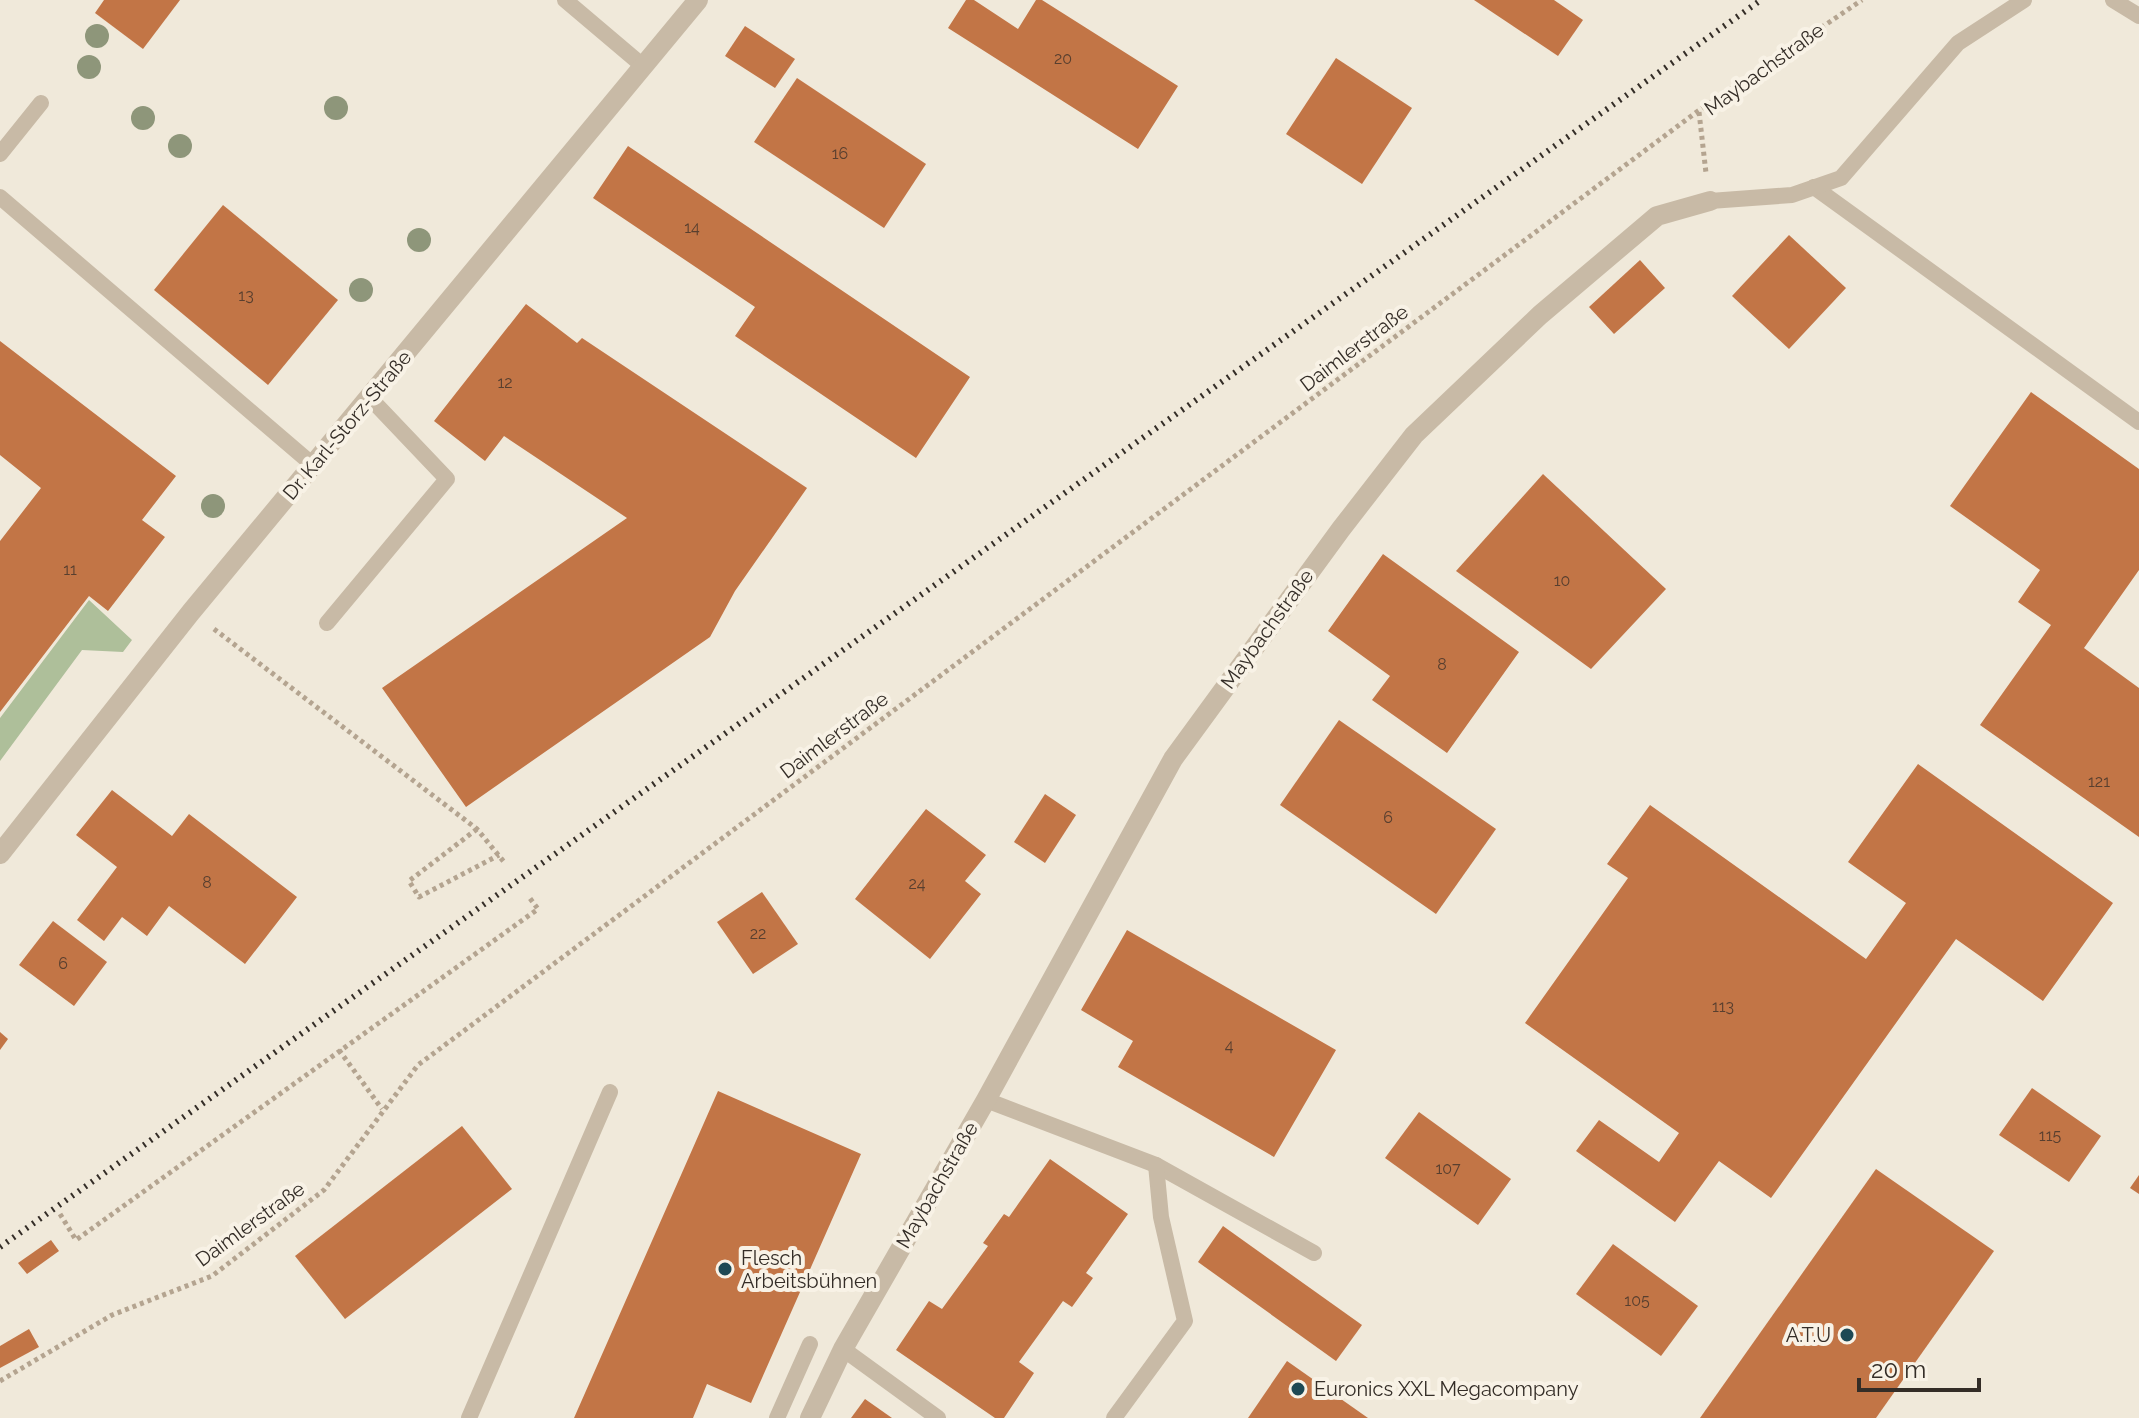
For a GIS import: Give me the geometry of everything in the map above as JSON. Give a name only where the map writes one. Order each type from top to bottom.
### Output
[{"type":"street","name":"Dr. Karl-Storz-Straße","points":[[0,854],[191,612],[698,0]]},
{"type":"street","name":"Maybachstraße","points":[[810,1418],[843,1349],[986,1100],[1173,759],[1414,435],[1540,315],[1657,216],[1710,201]]},
{"type":"lane","points":[[1710,201],[1792,195],[1841,178],[1958,43],[2024,0]]},
{"type":"lane","points":[[2113,0],[2139,16]]},
{"type":"lane","points":[[576,3],[643,66]]},
{"type":"lane","points":[[0,154],[41,103]]},
{"type":"lane","points":[[1814,187],[2139,422]]},
{"type":"lane","points":[[0,197],[313,465]]},
{"type":"lane","points":[[327,623],[447,479],[369,397]]},
{"type":"lane","points":[[469,1418],[610,1092]]},
{"type":"lane","points":[[986,1100],[1156,1165],[1314,1253]]},
{"type":"lane","points":[[1114,1418],[1185,1321],[1161,1217],[1156,1165]]},
{"type":"lane","points":[[777,1418],[810,1344]]},
{"type":"lane","points":[[843,1349],[938,1418]]},
{"type":"path","name":"Maybachstraße","points":[[1710,201],[1698,111],[1862,0]]},
{"type":"path","name":"Daimlerstraße","points":[[0,1381],[112,1315],[212,1276],[324,1190],[418,1065],[1698,111]]},
{"type":"path","points":[[191,612],[477,829],[504,862]]},
{"type":"path","points":[[477,829],[409,881],[419,897],[499,855]]},
{"type":"path","points":[[60,1214],[76,1240],[538,909],[529,897]]},
{"type":"path","points":[[339,1050],[382,1109]]},
{"type":"path","points":[[11,1362],[16,1371]]},
{"type":"green space","points":[[89,600],[132,640],[123,652],[82,650],[0,761],[0,718]]},
{"type":"building","points":[[104,0],[180,0],[143,49],[95,13]]},
{"type":"building","points":[[966,0],[974,0],[1018,29],[1036,0],[1042,0],[1178,86],[1138,149],[948,28]]},
{"type":"building","points":[[1474,0],[1554,0],[1583,20],[1558,56]]},
{"type":"building","points":[[745,26],[795,59],[775,88],[725,56]]},
{"type":"building","points":[[1336,58],[1412,108],[1362,184],[1286,134]]},
{"type":"building","points":[[797,78],[926,164],[884,228],[754,142]]},
{"type":"building","points":[[628,146],[970,377],[916,458],[735,336],[755,307],[593,198]]},
{"type":"building","points":[[223,205],[338,300],[268,385],[154,290]]},
{"type":"building","points":[[1789,235],[1846,288],[1789,349],[1732,296]]},
{"type":"building","points":[[1640,260],[1665,288],[1614,334],[1589,307]]},
{"type":"building","points":[[526,304],[577,343],[582,338],[807,488],[735,591],[710,637],[466,807],[382,688],[627,518],[504,436],[485,461],[434,421]]},
{"type":"building","points":[[0,341],[176,476],[142,520],[165,537],[108,611],[89,596],[0,712],[0,541],[41,488],[0,455]]},
{"type":"building","points":[[2031,392],[2139,469],[2139,570],[2084,648],[2139,688],[2139,837],[1980,725],[2051,625],[2018,602],[2040,570],[1950,506]]},
{"type":"building","points":[[1543,474],[1666,589],[1591,669],[1456,571]]},
{"type":"building","points":[[1383,554],[1519,652],[1447,753],[1372,700],[1390,676],[1328,631]]},
{"type":"building","points":[[1339,720],[1496,829],[1436,914],[1280,805]]},
{"type":"building","points":[[1918,764],[2113,903],[2043,1001],[1956,939],[1771,1198],[1719,1161],[1675,1222],[1576,1151],[1599,1120],[1659,1162],[1679,1133],[1525,1023],[1628,878],[1607,864],[1650,805],[1866,959],[1906,903],[1848,862]]},
{"type":"building","points":[[112,790],[172,836],[189,814],[297,897],[245,964],[169,906],[147,936],[122,917],[104,941],[77,920],[117,867],[76,835]]},
{"type":"building","points":[[1045,794],[1076,815],[1045,863],[1014,842]]},
{"type":"building","points":[[926,809],[986,855],[965,881],[981,894],[930,959],[855,899]]},
{"type":"building","points":[[762,892],[798,944],[753,974],[717,922]]},
{"type":"building","points":[[53,921],[107,962],[74,1006],[19,965]]},
{"type":"building","points":[[1127,930],[1336,1050],[1274,1157],[1118,1067],[1133,1041],[1081,1010]]},
{"type":"building","points":[[0,1032],[8,1039],[0,1050]]},
{"type":"building","points":[[2032,1088],[2101,1136],[2069,1182],[1999,1135]]},
{"type":"building","name":"Flesch Arbeitsbühnen","points":[[718,1091],[861,1154],[751,1403],[707,1384],[693,1418],[574,1418]]},
{"type":"building","points":[[1419,1112],[1511,1179],[1478,1225],[1385,1158]]},
{"type":"building","points":[[462,1126],[512,1189],[345,1319],[295,1256]]},
{"type":"building","points":[[1050,1159],[1128,1214],[1086,1273],[1093,1278],[1072,1307],[1063,1301],[1019,1362],[1034,1373],[1004,1418],[995,1418],[896,1350],[929,1301],[942,1309],[988,1246],[983,1243],[1004,1214],[1009,1217]]},
{"type":"building","name":"A.T.U","points":[[1876,1169],[1994,1251],[1876,1418],[1700,1418]]},
{"type":"building","points":[[2139,1175],[2139,1194],[2130,1188]]},
{"type":"building","points":[[1223,1226],[1362,1325],[1336,1361],[1198,1262]]},
{"type":"building","points":[[51,1240],[59,1251],[27,1274],[18,1263]]},
{"type":"building","points":[[1613,1244],[1698,1306],[1661,1356],[1576,1294]]},
{"type":"building","points":[[29,1329],[39,1347],[0,1368],[0,1346]]},
{"type":"building","name":"Euronics XXL Megacompany","points":[[1287,1361],[1368,1418],[1248,1418]]},
{"type":"building","points":[[865,1399],[892,1418],[851,1418]]},
{"type":"railway","points":[[0,1247],[1761,0]]},
{"type":"place","name":"Flesch Arbeitsbühnen","points":[[725,1269]]},
{"type":"place","name":"A.T.U","points":[[1847,1335]]},
{"type":"place","name":"Euronics XXL Megacompany","points":[[1298,1389]]}]
